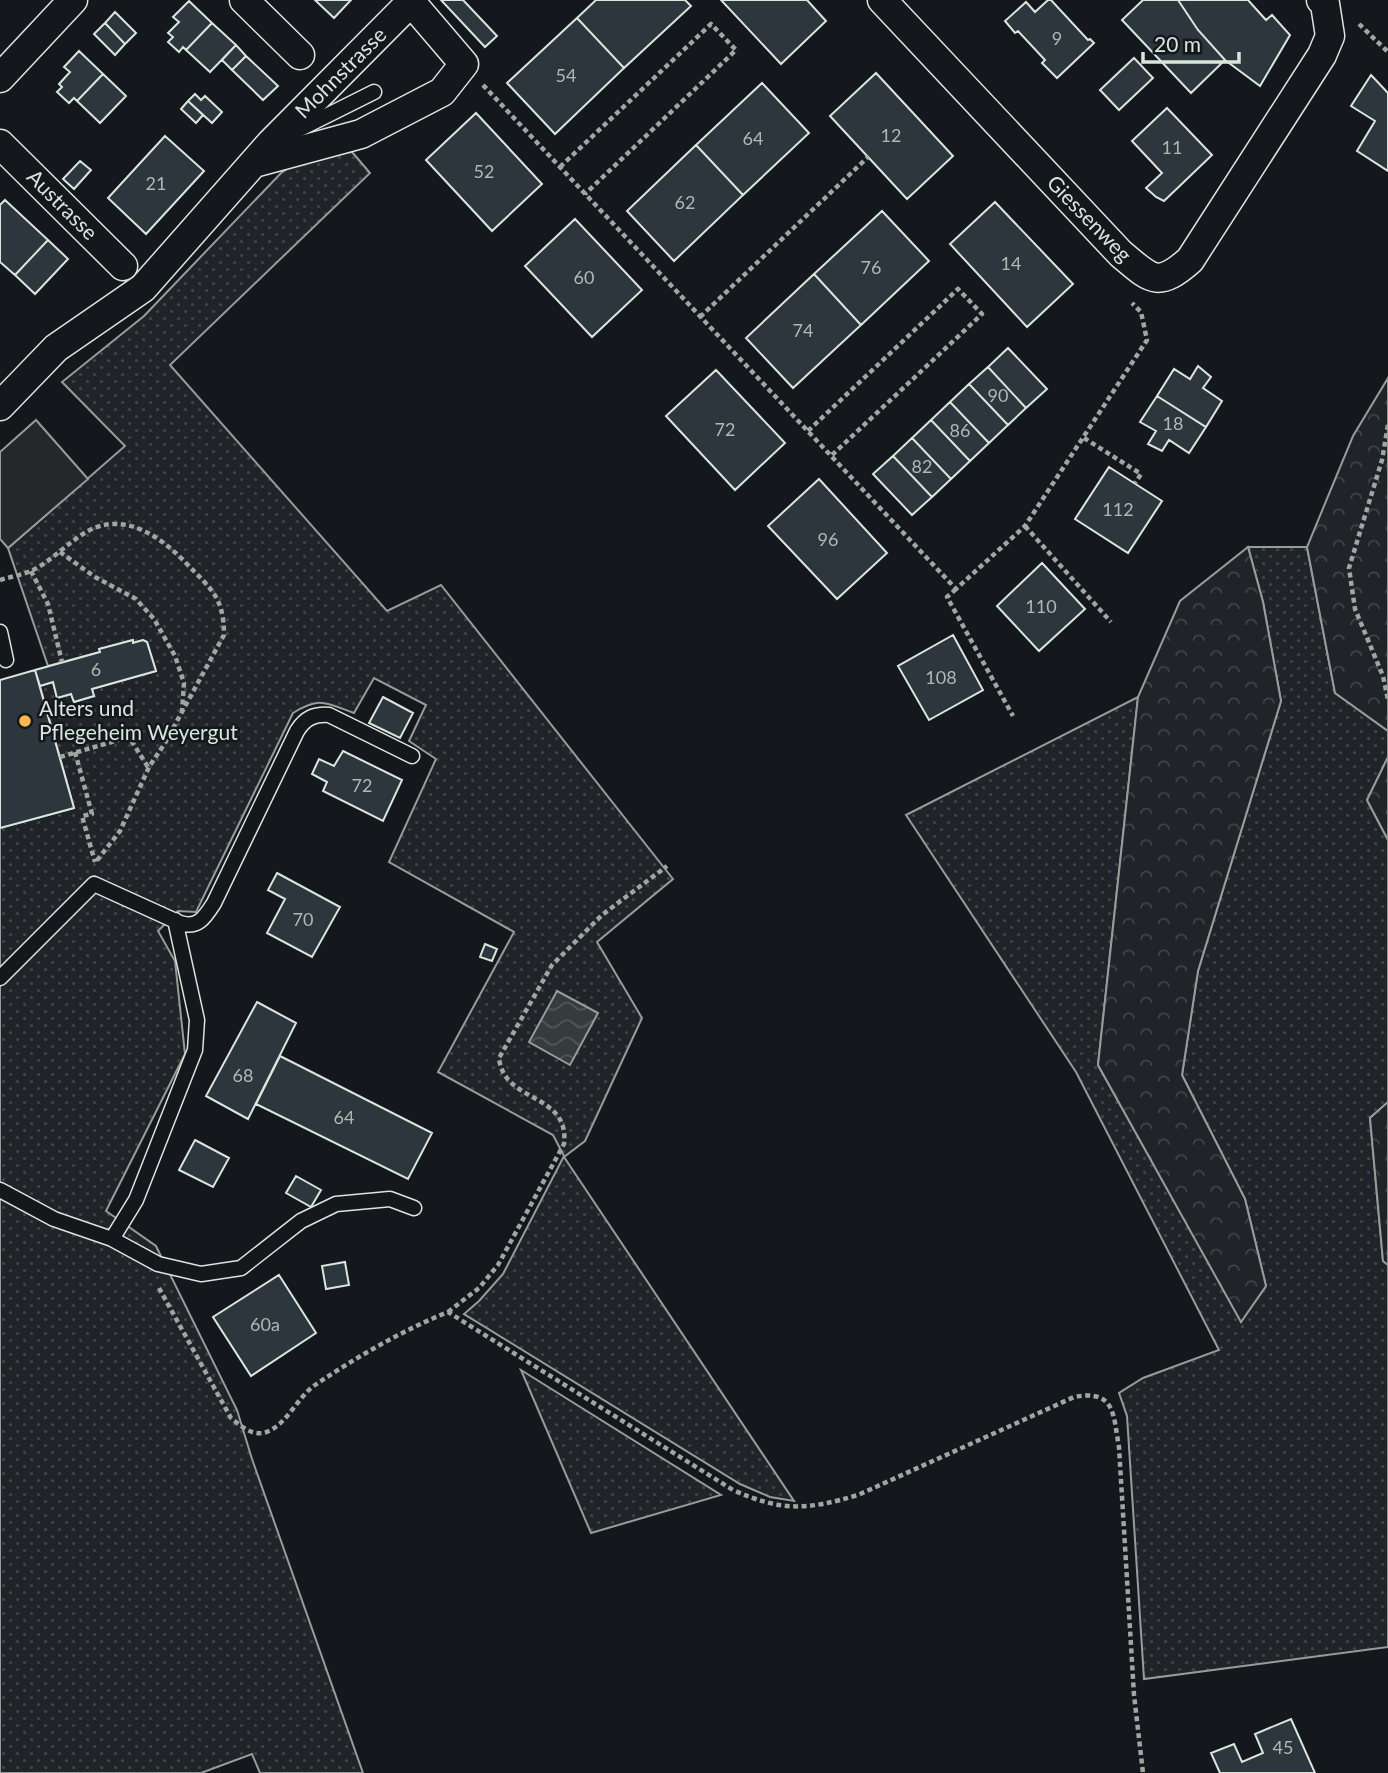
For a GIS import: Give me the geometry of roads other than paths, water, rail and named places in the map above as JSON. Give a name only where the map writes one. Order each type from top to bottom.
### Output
[{"type":"street","points":[[0,78],[73,0]]},
{"type":"street","points":[[244,0],[300,55]]},
{"type":"street","name":"Giessenweg","points":[[882,0],[1121,254],[1145,274],[1159,279],[1173,275],[1190,260],[1322,55],[1330,36],[1323,2]]},
{"type":"street","name":"Mohnstrasse","points":[[0,406],[56,348],[143,288],[262,153],[411,2],[464,64],[442,92],[361,134],[262,153]]},
{"type":"street","name":"Austrasse","points":[[0,144],[124,266]]},
{"type":"lane","points":[[262,153],[374,92]]},
{"type":"lane","points":[[0,632],[6,660]]},
{"type":"lane","points":[[0,978],[94,884],[187,925],[195,925],[207,914],[297,731],[308,718],[328,715],[412,756]]},
{"type":"lane","points":[[112,1239],[136,1200],[195,1050],[197,1020],[175,920]]},
{"type":"lane","points":[[0,1190],[54,1219],[112,1239],[158,1264],[201,1274],[241,1268],[301,1221],[336,1204],[390,1199],[414,1208]]},
{"type":"water","points":[[557,991],[598,1013],[570,1065],[529,1042]]},
{"type":"place","name":"Alters und Pflegeheim Weyergut","points":[[25,721]]}]
